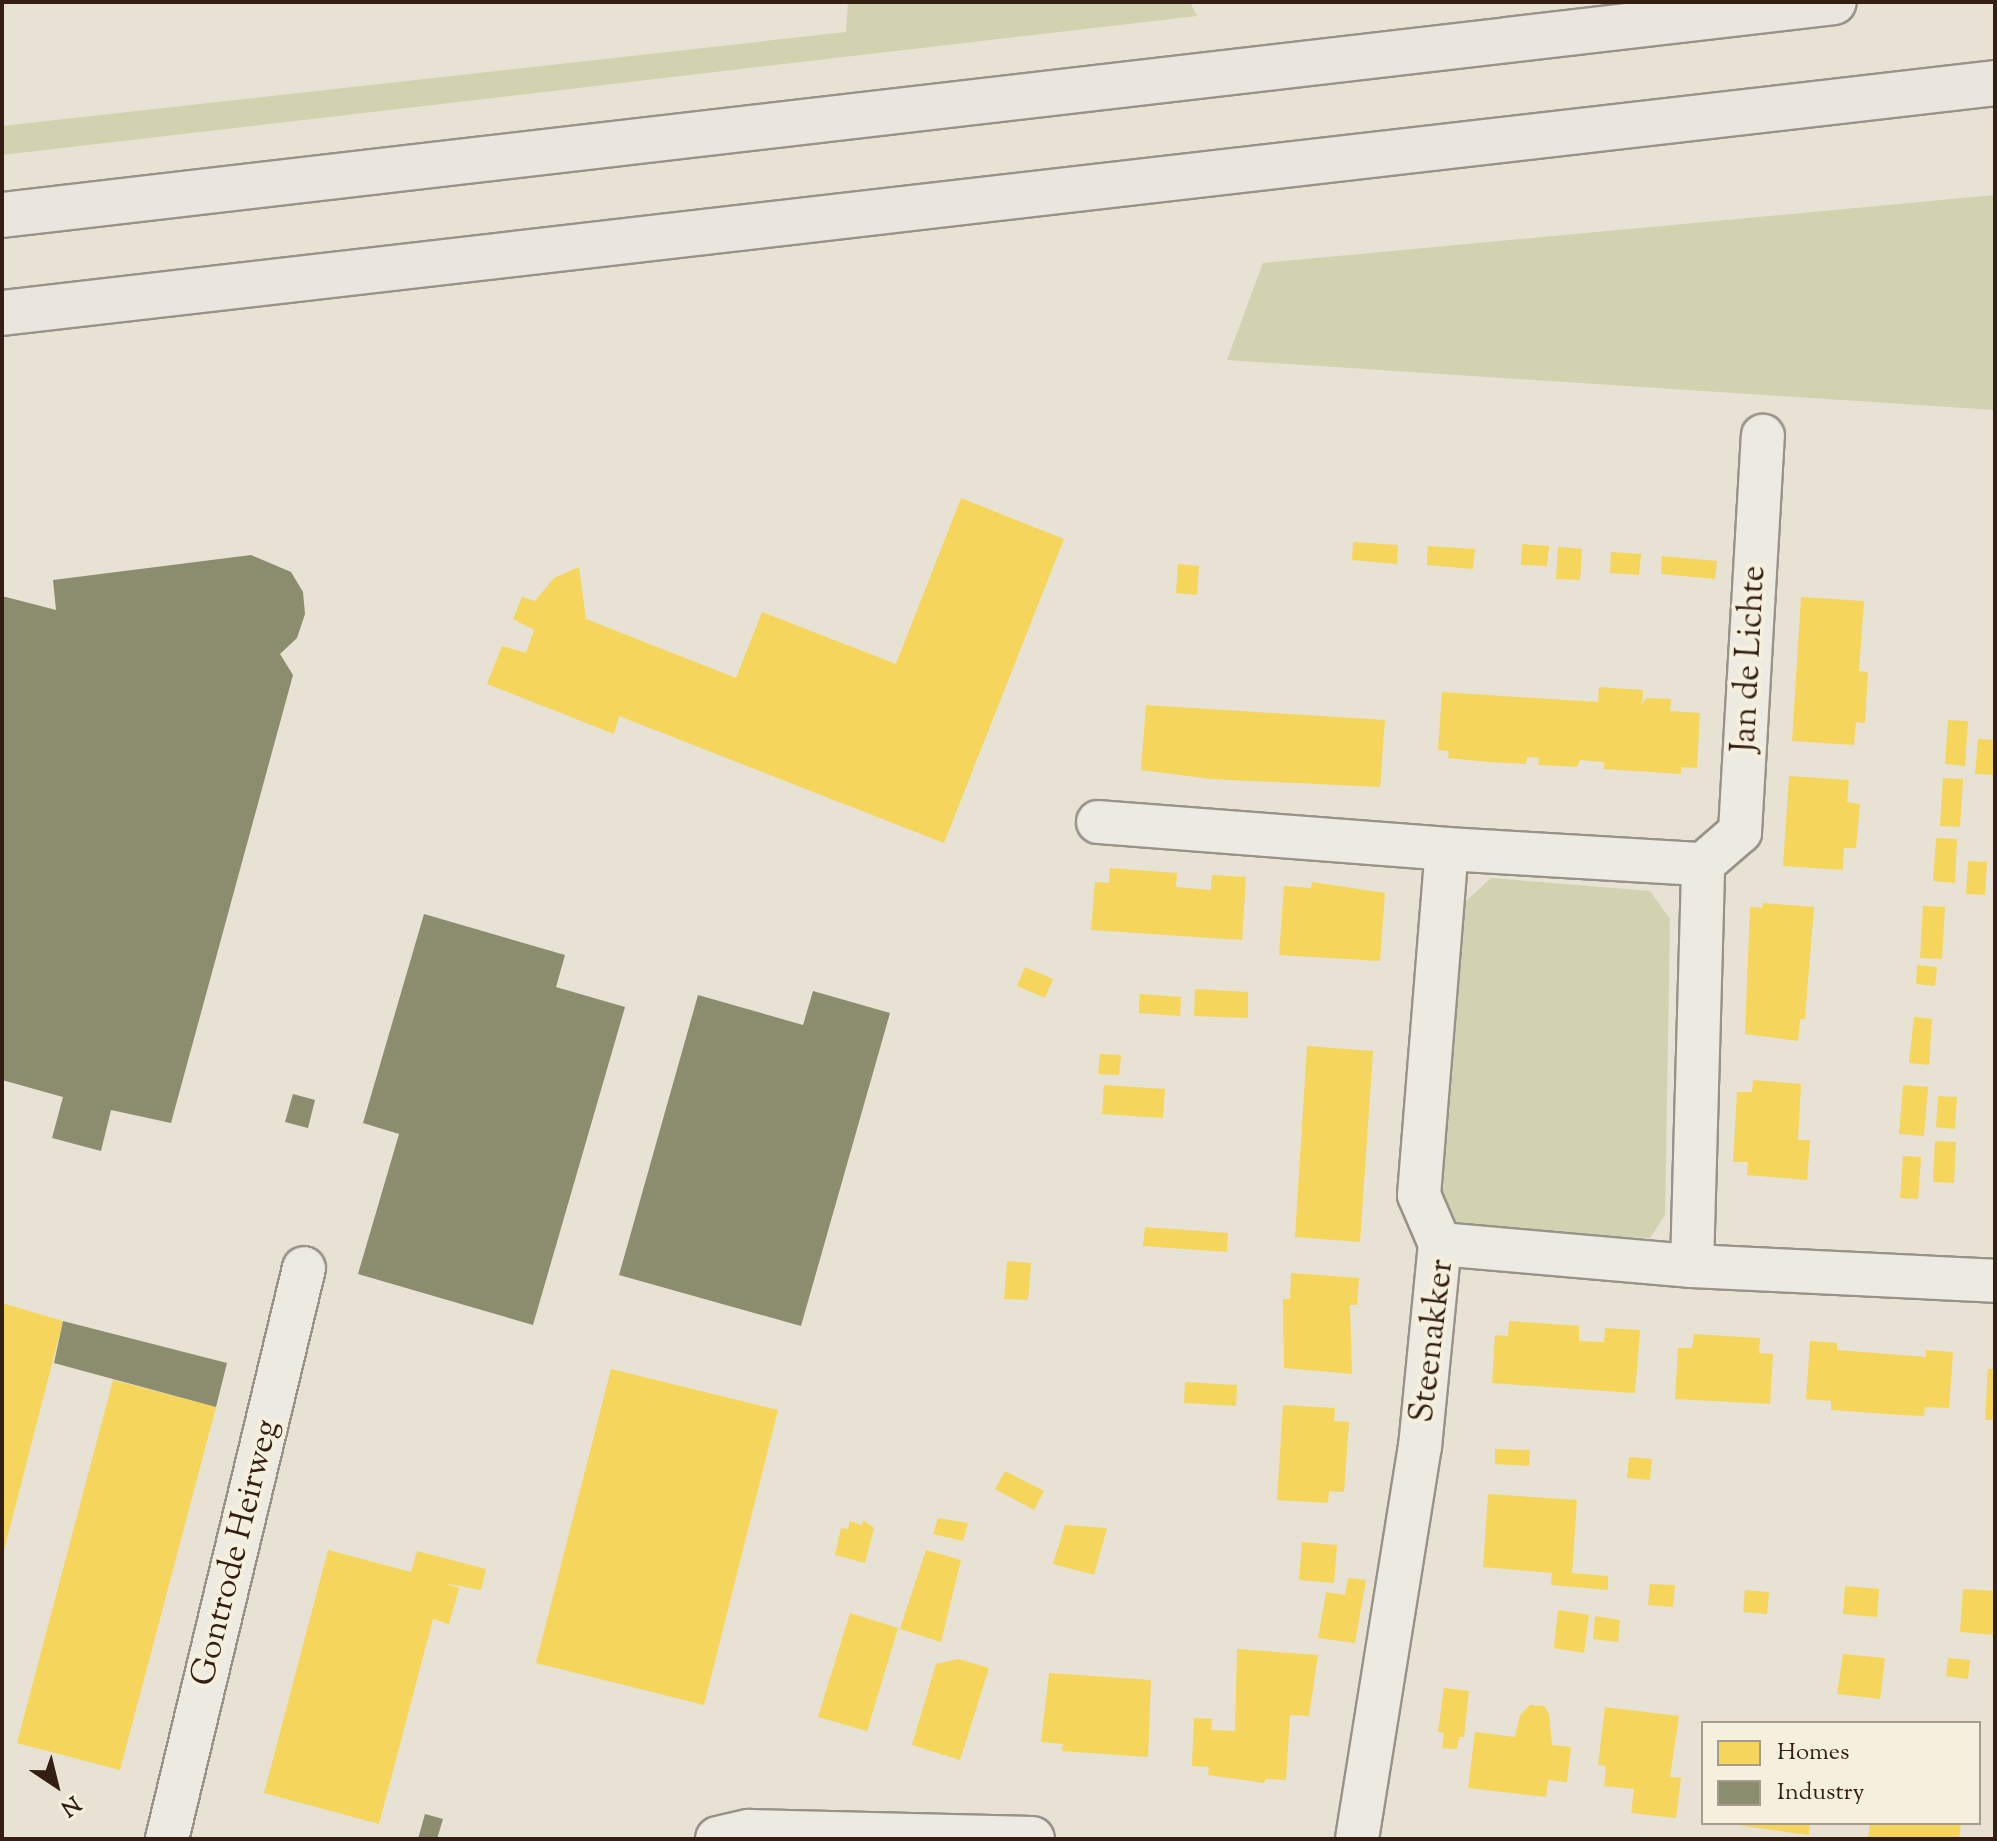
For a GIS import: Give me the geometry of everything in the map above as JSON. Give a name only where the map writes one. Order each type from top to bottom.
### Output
[{"type":"highway","points":[[2,215],[1834,2]]},
{"type":"highway","points":[[2,313],[1995,83]]},
{"type":"street","name":"Jan de Lichte","points":[[1703,864],[1740,832],[1763,436]]},
{"type":"street","points":[[1098,822],[1447,849],[1703,864],[1692,1266]]},
{"type":"street","points":[[1440,1244],[1419,1195],[1447,849]]},
{"type":"street","name":"Steenakker","points":[[1357,1839],[1420,1447],[1440,1244],[1692,1266],[1995,1281]]},
{"type":"street","name":"Gontrode Heirweg","points":[[167,1839],[304,1268]]},
{"type":"street","points":[[718,1839],[749,1832],[1032,1839]]},
{"type":"green space","points":[[848,2],[1190,2],[1197,16],[2,155],[2,126],[846,32]]},
{"type":"green space","points":[[1995,195],[1995,410],[1227,360],[1263,263]]},
{"type":"green space","points":[[1491,878],[1650,891],[1670,919],[1665,1215],[1650,1238],[1457,1229],[1439,1208],[1466,901]]},
{"type":"building: Homes","points":[[961,498],[1064,539],[944,843],[619,716],[614,734],[487,684],[502,646],[526,653],[534,630],[513,619],[522,597],[535,601],[554,578],[579,567],[586,619],[736,678],[762,612],[896,664]]},
{"type":"building: Homes","points":[[1353,542],[1398,545],[1397,564],[1352,560]]},
{"type":"building: Homes","points":[[1522,544],[1549,546],[1547,566],[1521,565]]},
{"type":"building: Homes","points":[[1428,546],[1475,549],[1473,569],[1427,565]]},
{"type":"building: Homes","points":[[1558,547],[1582,549],[1580,580],[1556,579]]},
{"type":"building: Homes","points":[[1611,552],[1641,554],[1639,575],[1610,573]]},
{"type":"building: Homes","points":[[1662,556],[1717,561],[1715,579],[1661,574]]},
{"type":"building: Homes","points":[[1178,564],[1199,566],[1197,595],[1176,593]]},
{"type":"building: Homes","points":[[1801,597],[1864,601],[1859,671],[1868,672],[1865,723],[1856,722],[1854,745],[1792,741]]},
{"type":"building: Homes","points":[[1599,687],[1643,690],[1642,705],[1646,698],[1671,699],[1670,711],[1700,713],[1697,768],[1681,767],[1681,774],[1604,769],[1604,762],[1580,760],[1577,767],[1538,765],[1539,758],[1527,757],[1526,764],[1489,762],[1448,758],[1449,751],[1438,750],[1442,692],[1598,702]]},
{"type":"building: Homes","points":[[1146,705],[1385,720],[1380,787],[1211,779],[1141,770]]},
{"type":"building: Homes","points":[[1948,720],[1968,721],[1965,766],[1945,764]]},
{"type":"building: Homes","points":[[1978,739],[1995,740],[1995,775],[1975,774]]},
{"type":"building: Homes","points":[[1789,776],[1849,780],[1847,802],[1860,804],[1856,848],[1844,848],[1843,870],[1783,866]]},
{"type":"building: Homes","points":[[1943,778],[1963,779],[1960,827],[1940,826]]},
{"type":"building: Homes","points":[[1936,838],[1957,839],[1955,883],[1933,881]]},
{"type":"building: Homes","points":[[1968,861],[1987,862],[1985,895],[1966,894]]},
{"type":"building: Homes","points":[[1110,868],[1177,873],[1176,887],[1211,890],[1212,875],[1246,877],[1242,940],[1091,930],[1095,882],[1109,883]]},
{"type":"building: Homes","points":[[1312,882],[1385,893],[1380,961],[1279,955],[1284,886],[1311,888]]},
{"type":"building: Homes","points":[[1763,903],[1814,907],[1805,1019],[1800,1019],[1798,1041],[1745,1034],[1750,907],[1762,908]]},
{"type":"building: Homes","points":[[1923,906],[1945,907],[1942,959],[1920,958]]},
{"type":"building: Homes","points":[[1917,965],[1937,967],[1935,986],[1916,984]]},
{"type":"building: Homes","points":[[1025,967],[1053,979],[1045,998],[1017,986]]},
{"type":"building: Homes","points":[[1195,989],[1248,992],[1248,1018],[1194,1016]]},
{"type":"building: Homes","points":[[1140,994],[1181,997],[1180,1016],[1139,1013]]},
{"type":"building: Homes","points":[[1914,1017],[1932,1019],[1929,1065],[1909,1063]]},
{"type":"building: Homes","points":[[1307,1046],[1373,1051],[1360,1242],[1295,1237]]},
{"type":"building: Homes","points":[[1100,1054],[1121,1055],[1119,1075],[1098,1074]]},
{"type":"building: Homes","points":[[1753,1080],[1801,1084],[1798,1140],[1810,1140],[1807,1180],[1747,1175],[1748,1162],[1733,1162],[1737,1092],[1752,1092]]},
{"type":"building: Homes","points":[[1104,1085],[1165,1089],[1163,1118],[1102,1114]]},
{"type":"building: Homes","points":[[1903,1085],[1928,1087],[1924,1136],[1899,1134]]},
{"type":"building: Homes","points":[[1938,1096],[1957,1097],[1955,1129],[1936,1127]]},
{"type":"building: Homes","points":[[1935,1141],[1956,1142],[1954,1183],[1933,1182]]},
{"type":"building: Homes","points":[[1903,1156],[1921,1157],[1918,1199],[1900,1198]]},
{"type":"building: Homes","points":[[1145,1227],[1228,1233],[1227,1252],[1143,1246]]},
{"type":"building: Homes","points":[[1007,1261],[1031,1263],[1028,1300],[1004,1299]]},
{"type":"building: Homes","points":[[1291,1273],[1359,1278],[1357,1305],[1350,1305],[1352,1374],[1284,1368],[1283,1299],[1290,1299]]},
{"type":"building: Homes","points":[[2,1303],[63,1321],[3,1554],[2,1554]]},
{"type":"building: Homes","points":[[1509,1321],[1579,1326],[1579,1341],[1604,1342],[1605,1328],[1640,1330],[1635,1393],[1492,1383],[1495,1335],[1508,1336]]},
{"type":"building: Homes","points":[[1694,1334],[1760,1338],[1759,1353],[1773,1354],[1770,1404],[1675,1399],[1678,1348],[1692,1348]]},
{"type":"building: Homes","points":[[1810,1341],[1837,1343],[1837,1350],[1926,1357],[1926,1350],[1953,1352],[1949,1408],[1925,1407],[1924,1416],[1901,1415],[1831,1410],[1831,1401],[1806,1399]]},
{"type":"building: Homes","points":[[611,1369],[778,1410],[704,1705],[536,1663]]},
{"type":"building: Homes","points":[[1988,1369],[1995,1369],[1995,1420],[1985,1420]]},
{"type":"building: Homes","points":[[113,1380],[216,1407],[120,1770],[17,1743]]},
{"type":"building: Homes","points":[[1185,1382],[1237,1385],[1236,1406],[1184,1403]]},
{"type":"building: Homes","points":[[1283,1405],[1335,1408],[1334,1421],[1349,1422],[1344,1492],[1329,1491],[1328,1503],[1277,1500]]},
{"type":"building: Homes","points":[[1495,1449],[1530,1450],[1529,1466],[1495,1464]]},
{"type":"building: Homes","points":[[1629,1457],[1652,1459],[1650,1480],[1627,1478]]},
{"type":"building: Homes","points":[[1005,1471],[1044,1491],[1034,1510],[995,1489]]},
{"type":"building: Homes","points":[[1488,1494],[1577,1500],[1572,1573],[1608,1576],[1608,1590],[1551,1585],[1552,1573],[1483,1567]]},
{"type":"building: Homes","points":[[938,1518],[968,1523],[963,1541],[933,1534]]},
{"type":"building: Homes","points":[[863,1520],[874,1528],[865,1563],[835,1555],[841,1528],[848,1529],[850,1521],[862,1525]]},
{"type":"building: Homes","points":[[1065,1525],[1107,1528],[1094,1575],[1053,1564]]},
{"type":"building: Homes","points":[[1302,1542],[1337,1545],[1334,1583],[1299,1580]]},
{"type":"building: Homes","points":[[328,1550],[411,1572],[417,1551],[486,1569],[481,1590],[443,1583],[459,1588],[449,1624],[433,1619],[379,1824],[264,1793]]},
{"type":"building: Homes","points":[[926,1550],[961,1560],[941,1642],[900,1629]]},
{"type":"building: Homes","points":[[1348,1578],[1366,1580],[1355,1643],[1318,1638],[1326,1592],[1345,1595]]},
{"type":"building: Homes","points":[[1650,1584],[1675,1585],[1673,1607],[1648,1605]]},
{"type":"building: Homes","points":[[1845,1586],[1879,1589],[1877,1617],[1843,1614]]},
{"type":"building: Homes","points":[[1963,1589],[1995,1591],[1995,1635],[1960,1632]]},
{"type":"building: Homes","points":[[1745,1590],[1769,1592],[1767,1614],[1743,1612]]},
{"type":"building: Homes","points":[[1558,1610],[1589,1615],[1584,1653],[1554,1648]]},
{"type":"building: Homes","points":[[850,1613],[898,1628],[867,1731],[818,1717]]},
{"type":"building: Homes","points":[[1595,1616],[1620,1620],[1618,1642],[1593,1639]]},
{"type":"building: Homes","points":[[1237,1649],[1318,1655],[1309,1716],[1290,1715],[1286,1780],[1266,1779],[1264,1783],[1208,1775],[1209,1767],[1192,1766],[1194,1718],[1212,1719],[1211,1730],[1235,1731]]},
{"type":"building: Homes","points":[[1843,1654],[1885,1658],[1880,1699],[1837,1694]]},
{"type":"building: Homes","points":[[1948,1658],[1970,1660],[1968,1679],[1946,1676]]},
{"type":"building: Homes","points":[[958,1659],[989,1668],[960,1760],[912,1745],[936,1664]]},
{"type":"building: Homes","points":[[1049,1673],[1151,1680],[1148,1757],[1062,1751],[1063,1744],[1041,1742]]},
{"type":"building: Homes","points":[[1444,1688],[1469,1691],[1464,1737],[1459,1737],[1457,1749],[1442,1748],[1444,1733],[1438,1732]]},
{"type":"building: Homes","points":[[1530,1705],[1544,1706],[1549,1714],[1552,1745],[1571,1747],[1567,1782],[1548,1780],[1546,1797],[1468,1788],[1475,1732],[1515,1737],[1520,1715]]},
{"type":"building: Homes","points":[[1605,1707],[1679,1716],[1670,1777],[1681,1778],[1676,1818],[1631,1813],[1634,1789],[1604,1786],[1606,1766],[1598,1765]]},
{"type":"building: Homes","points":[[1736,1825],[1810,1825],[1809,1835]]},
{"type":"building: Homes","points":[[1870,1825],[1961,1825],[1959,1839],[1868,1839]]},
{"type":"building: Industry","points":[[251,555],[291,572],[303,592],[305,614],[297,638],[280,654],[293,675],[171,1123],[111,1110],[101,1151],[52,1138],[63,1097],[2,1080],[2,596],[56,610],[53,580]]},
{"type":"building: Industry","points":[[424,914],[565,955],[556,987],[625,1007],[533,1325],[358,1274],[399,1134],[363,1123]]},
{"type":"building: Industry","points":[[813,991],[890,1013],[801,1326],[619,1275],[698,995],[803,1025]]},
{"type":"building: Industry","points":[[293,1094],[315,1100],[308,1128],[285,1122]]},
{"type":"building: Industry","points":[[63,1321],[227,1363],[216,1407],[54,1363]]},
{"type":"building: Industry","points":[[425,1814],[443,1819],[437,1839],[418,1839]]}]
